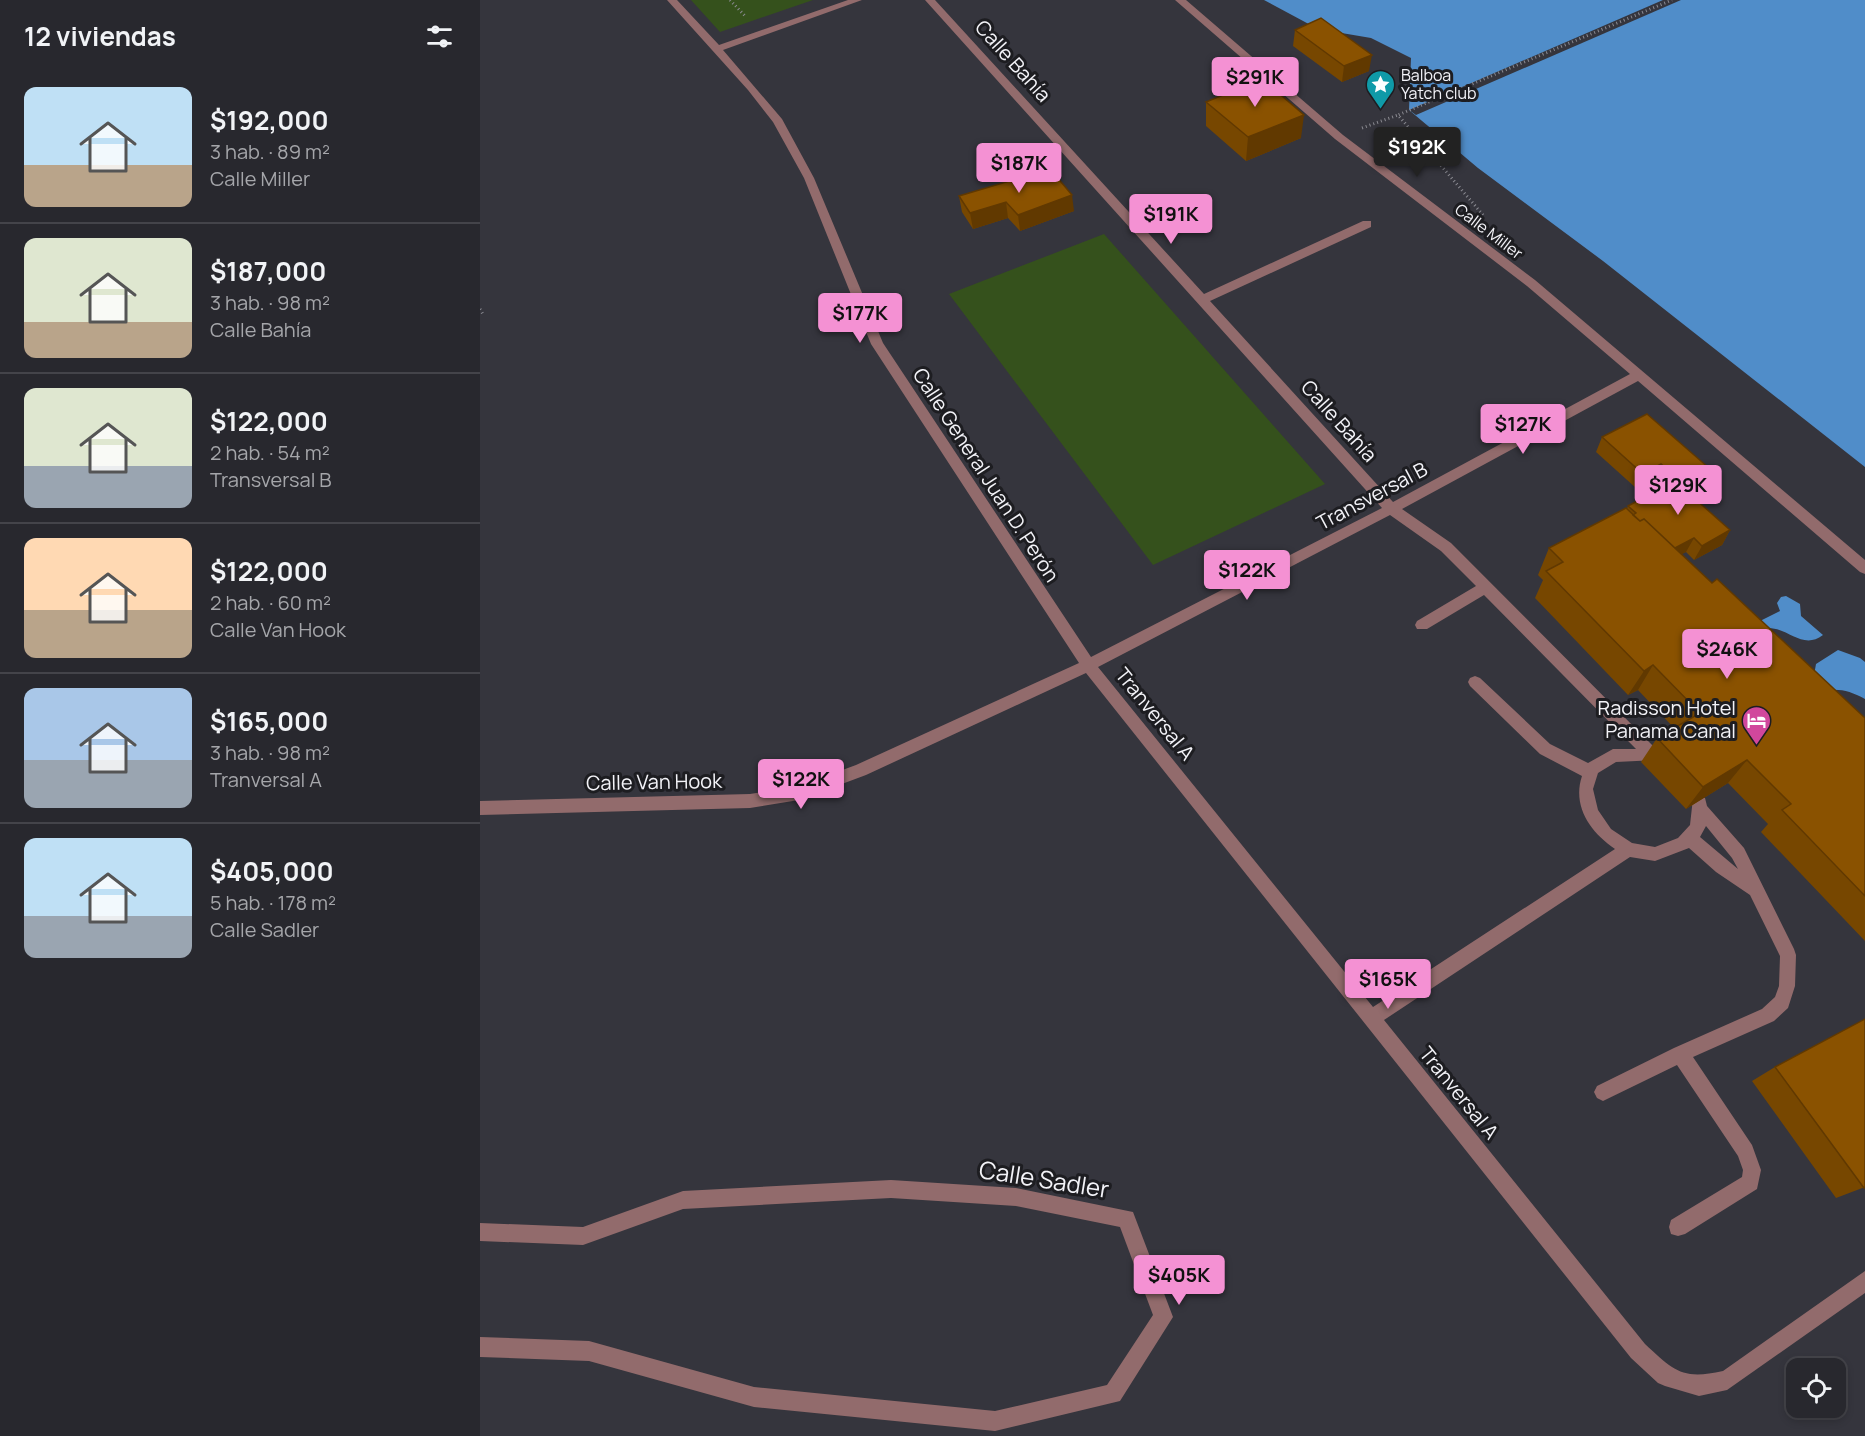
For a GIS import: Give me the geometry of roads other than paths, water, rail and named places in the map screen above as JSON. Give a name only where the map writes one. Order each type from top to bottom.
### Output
[{"type":"street","name":"Calle General Juan D. Perón","points":[[672,0],[765,103],[794,147],[877,344],[1088,664]]},
{"type":"street","points":[[718,49],[857,0]]},
{"type":"street","name":"Calle Bahía","points":[[930,0],[1391,509],[1446,547],[1652,755],[1633,752],[1616,754],[1601,761],[1590,772]]},
{"type":"street","name":"Calle Miller","points":[[1180,0],[1339,137],[1531,283],[1865,567]]},
{"type":"street","points":[[1202,300],[1367,224]]},
{"type":"street","name":"Transversal B","points":[[1088,664],[1391,509],[1640,374]]},
{"type":"street","points":[[1422,625],[1485,587]]},
{"type":"street","name":"Calle Van Hook","points":[[480,808],[750,801],[799,793],[861,770],[1088,664]]},
{"type":"street","name":"Tranversal A","points":[[1088,664],[1638,1351],[1665,1376],[1699,1386],[1727,1380],[1865,1281]]},
{"type":"street","points":[[1475,682],[1545,749],[1590,772],[1585,785],[1585,800],[1590,815],[1599,829],[1612,840],[1629,849],[1660,853],[1677,848],[1691,839],[1699,825],[1700,805],[1738,854],[1788,955],[1787,986],[1782,1002],[1767,1015],[1603,1092]]},
{"type":"street","points":[[1691,839],[1731,875],[1756,890]]},
{"type":"street","points":[[1372,1018],[1629,849]]},
{"type":"street","points":[[1678,1227],[1750,1182],[1752,1170],[1746,1151],[1680,1054]]},
{"type":"street","name":"Calle Sadler","points":[[480,1232],[583,1236],[683,1200],[891,1189],[1016,1197],[1126,1219],[1163,1317],[1113,1394],[995,1421],[754,1397],[589,1350],[480,1347]]},
{"type":"water","points":[[1264,0],[1865,0],[1865,467],[1603,261],[1478,168],[1409,110],[1411,58],[1371,38],[1318,29]]},
{"type":"water","points":[[1786,596],[1800,604],[1801,616],[1823,635],[1808,640],[1774,628],[1766,628],[1760,621],[1780,611],[1777,603],[1781,597]]},
{"type":"water","points":[[1838,650],[1865,662],[1865,699],[1844,691],[1823,691],[1813,681],[1816,664]]},
{"type":"place","name":"Balboa Yatch club","points":[[1380,110]]},
{"type":"place","name":"Radisson Hotel Panama Canal","points":[[1757,746]]}]
